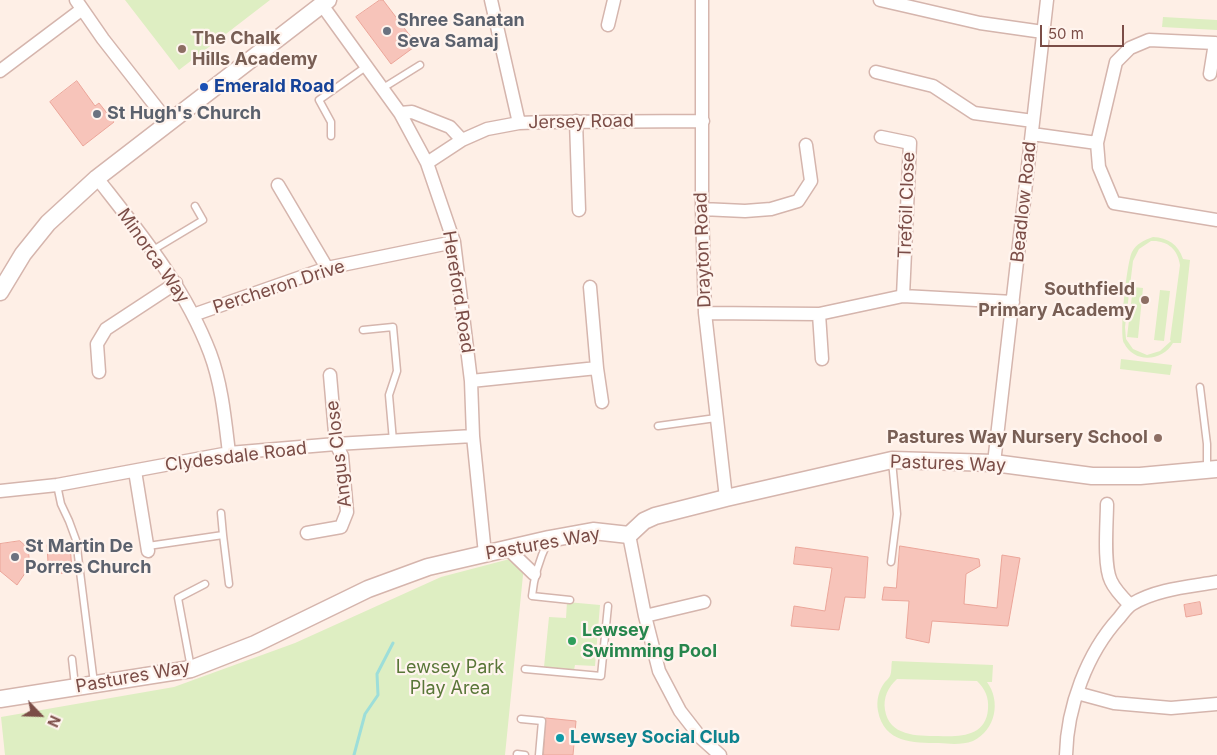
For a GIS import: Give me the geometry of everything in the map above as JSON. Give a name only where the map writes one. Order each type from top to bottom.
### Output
[{"type":"street","points":[[491,0],[518,123]]},
{"type":"street","points":[[608,25],[614,0]]},
{"type":"street","name":"Drayton Road","points":[[702,0],[702,209],[705,313],[726,498]]},
{"type":"street","points":[[880,0],[924,4],[980,23],[1043,32]]},
{"type":"street","name":"Beadlow Road","points":[[994,463],[1047,0]]},
{"type":"street","points":[[0,292],[23,254],[48,223],[97,178],[325,2]]},
{"type":"street","name":"Hereford Road","points":[[325,2],[400,112],[427,163],[454,242],[471,380],[473,436],[485,554]]},
{"type":"street","points":[[0,71],[79,5],[168,122]]},
{"type":"street","points":[[1210,74],[1215,43],[1149,40],[1130,48],[1116,62],[1097,143],[1099,167],[1114,203],[1217,220]]},
{"type":"street","points":[[876,72],[933,86],[974,113],[1097,143]]},
{"type":"street","points":[[400,112],[412,112],[450,126],[462,140]]},
{"type":"street","name":"Jersey Road","points":[[427,163],[462,140],[487,129],[518,123],[703,121]]},
{"type":"street","points":[[576,122],[579,210]]},
{"type":"street","name":"Trefoil Close","points":[[881,137],[910,143],[903,296]]},
{"type":"street","points":[[702,209],[745,211],[771,209],[798,201],[811,181],[806,145]]},
{"type":"street","name":"Minorca Way","points":[[97,178],[153,250],[176,283],[193,315],[210,354],[222,397],[229,454]]},
{"type":"street","points":[[278,185],[327,268]]},
{"type":"street","name":"Percheron Drive","points":[[193,315],[327,268],[454,242]]},
{"type":"street","points":[[98,372],[97,344],[106,329],[176,283]]},
{"type":"street","points":[[590,287],[602,402]]},
{"type":"street","points":[[705,313],[819,314],[903,296],[1013,302]]},
{"type":"street","points":[[819,314],[822,359]]},
{"type":"street","points":[[471,380],[597,368]]},
{"type":"street","name":"Angus Close","points":[[308,533],[342,527],[347,512],[342,456],[336,444],[330,375]]},
{"type":"street","name":"Clydesdale Road","points":[[0,491],[57,485],[229,454],[336,444],[473,436]]},
{"type":"street","name":"Pastures Way","points":[[0,699],[191,669],[255,644],[368,589],[428,567],[549,539],[593,531],[629,535],[644,521],[655,516],[892,460],[994,463],[1092,476],[1140,476],[1212,470]]},
{"type":"street","points":[[135,471],[148,549]]},
{"type":"street","points":[[1107,504],[1107,566],[1110,580],[1119,594],[1130,605]]},
{"type":"street","points":[[629,535],[645,616],[659,671],[680,711],[701,738],[720,755]]},
{"type":"street","points":[[508,549],[534,574]]},
{"type":"street","points":[[1066,755],[1070,720],[1077,693],[1094,654],[1113,624],[1130,605],[1148,596],[1217,582]]},
{"type":"street","points":[[645,616],[704,602]]},
{"type":"street","points":[[1077,693],[1114,703],[1171,708],[1217,704]]},
{"type":"lane","points":[[383,88],[420,65]]},
{"type":"lane","points":[[331,136],[331,122],[319,100],[367,66]]},
{"type":"lane","points":[[153,250],[202,220],[195,206]]},
{"type":"lane","points":[[363,330],[393,327],[397,371],[389,396],[392,441]]},
{"type":"lane","points":[[1200,387],[1212,470]]},
{"type":"lane","points":[[658,426],[716,418]]},
{"type":"lane","points":[[891,562],[897,514],[892,460]]},
{"type":"lane","points":[[57,485],[61,504],[76,540],[94,685]]},
{"type":"lane","points":[[221,513],[229,584]]},
{"type":"lane","points":[[148,549],[223,535]]},
{"type":"lane","points":[[549,539],[539,558],[534,574],[532,596],[570,600]]},
{"type":"lane","points":[[191,669],[178,598],[205,584]]},
{"type":"lane","points":[[525,669],[601,676],[608,606]]},
{"type":"lane","points":[[72,660],[75,687]]},
{"type":"lane","points":[[521,719],[542,721],[539,755]]},
{"type":"lane","points":[[517,754],[525,755]]},
{"type":"green space","points":[[125,0],[270,0],[179,70]]},
{"type":"green space","points":[[1163,17],[1217,20],[1217,30],[1162,27]]},
{"type":"green space","points":[[1153,237],[1168,240],[1178,249],[1183,259],[1190,260],[1181,343],[1173,343],[1163,354],[1148,358],[1141,357],[1129,350],[1124,343],[1122,326],[1124,298],[1132,252],[1141,243]],"holes":[[[1151,241],[1167,244],[1174,250],[1180,265],[1171,341],[1160,351],[1147,355],[1133,349],[1126,339],[1125,327],[1133,261],[1139,249]]]},
{"type":"green space","points":[[1133,287],[1143,288],[1138,338],[1127,337]]},
{"type":"green space","points":[[1160,290],[1170,291],[1164,341],[1154,340]]},
{"type":"green space","points":[[1121,359],[1172,365],[1170,375],[1120,369]]},
{"type":"green space","name":"Lewsey Park Play Area","points":[[525,555],[505,755],[5,755],[1,717],[174,687],[295,643],[441,577]]},
{"type":"green space","name":"Lewsey Swimming Pool","points":[[567,602],[600,605],[595,666],[575,665],[574,670],[544,667],[549,617],[566,618]]},
{"type":"green space","points":[[892,661],[993,665],[992,682],[987,682],[994,698],[995,706],[991,723],[987,730],[973,741],[960,744],[910,741],[893,735],[881,722],[877,707],[880,692],[891,673]],"holes":[[[897,679],[977,681],[986,694],[988,709],[982,725],[970,733],[954,736],[913,735],[898,730],[888,719],[885,710],[886,697],[889,689]]]},
{"type":"building","name":"Shree Sanatan Seva Samaj","points":[[380,0],[383,0],[417,45],[391,64],[356,17]]},
{"type":"building","name":"St Hugh's Church","points":[[77,81],[95,106],[99,103],[114,122],[83,146],[50,102]]},
{"type":"building","name":"St Martin De Porres Church","points":[[20,541],[28,548],[30,566],[17,585],[0,571],[0,544]]},
{"type":"building","name":"St Martin De Porres Church","points":[[70,543],[72,572],[55,574],[54,562],[48,562],[47,545]]},
{"type":"building","points":[[900,546],[979,559],[980,566],[966,574],[964,604],[997,608],[1002,555],[1020,558],[1008,626],[932,621],[929,643],[906,638],[909,601],[882,600],[884,587],[896,588]]},
{"type":"building","points":[[796,547],[868,557],[865,598],[845,597],[839,630],[791,626],[794,606],[825,611],[832,568],[794,564]]},
{"type":"building","points":[[1200,602],[1202,614],[1186,617],[1184,605]]},
{"type":"building","name":"Lewsey Social Club","points":[[546,718],[576,721],[573,755],[544,755]]},
{"type":"waterway","points":[[354,755],[365,714],[378,695],[377,674],[393,643]]},
{"type":"place","name":"Shree Sanatan Seva Samaj","points":[[387,31]]},
{"type":"place","name":"The Chalk Hills Academy","points":[[182,49]]},
{"type":"place","name":"Emerald Road","points":[[204,87]]},
{"type":"place","name":"St Hugh's Church","points":[[97,114]]},
{"type":"place","name":"Southfield Primary Academy","points":[[1145,300]]},
{"type":"place","name":"Pastures Way Nursery School","points":[[1158,438]]},
{"type":"place","name":"St Martin De Porres Church","points":[[15,557]]},
{"type":"place","name":"Lewsey Swimming Pool","points":[[572,641]]},
{"type":"place","name":"Lewsey Social Club","points":[[560,738]]}]
